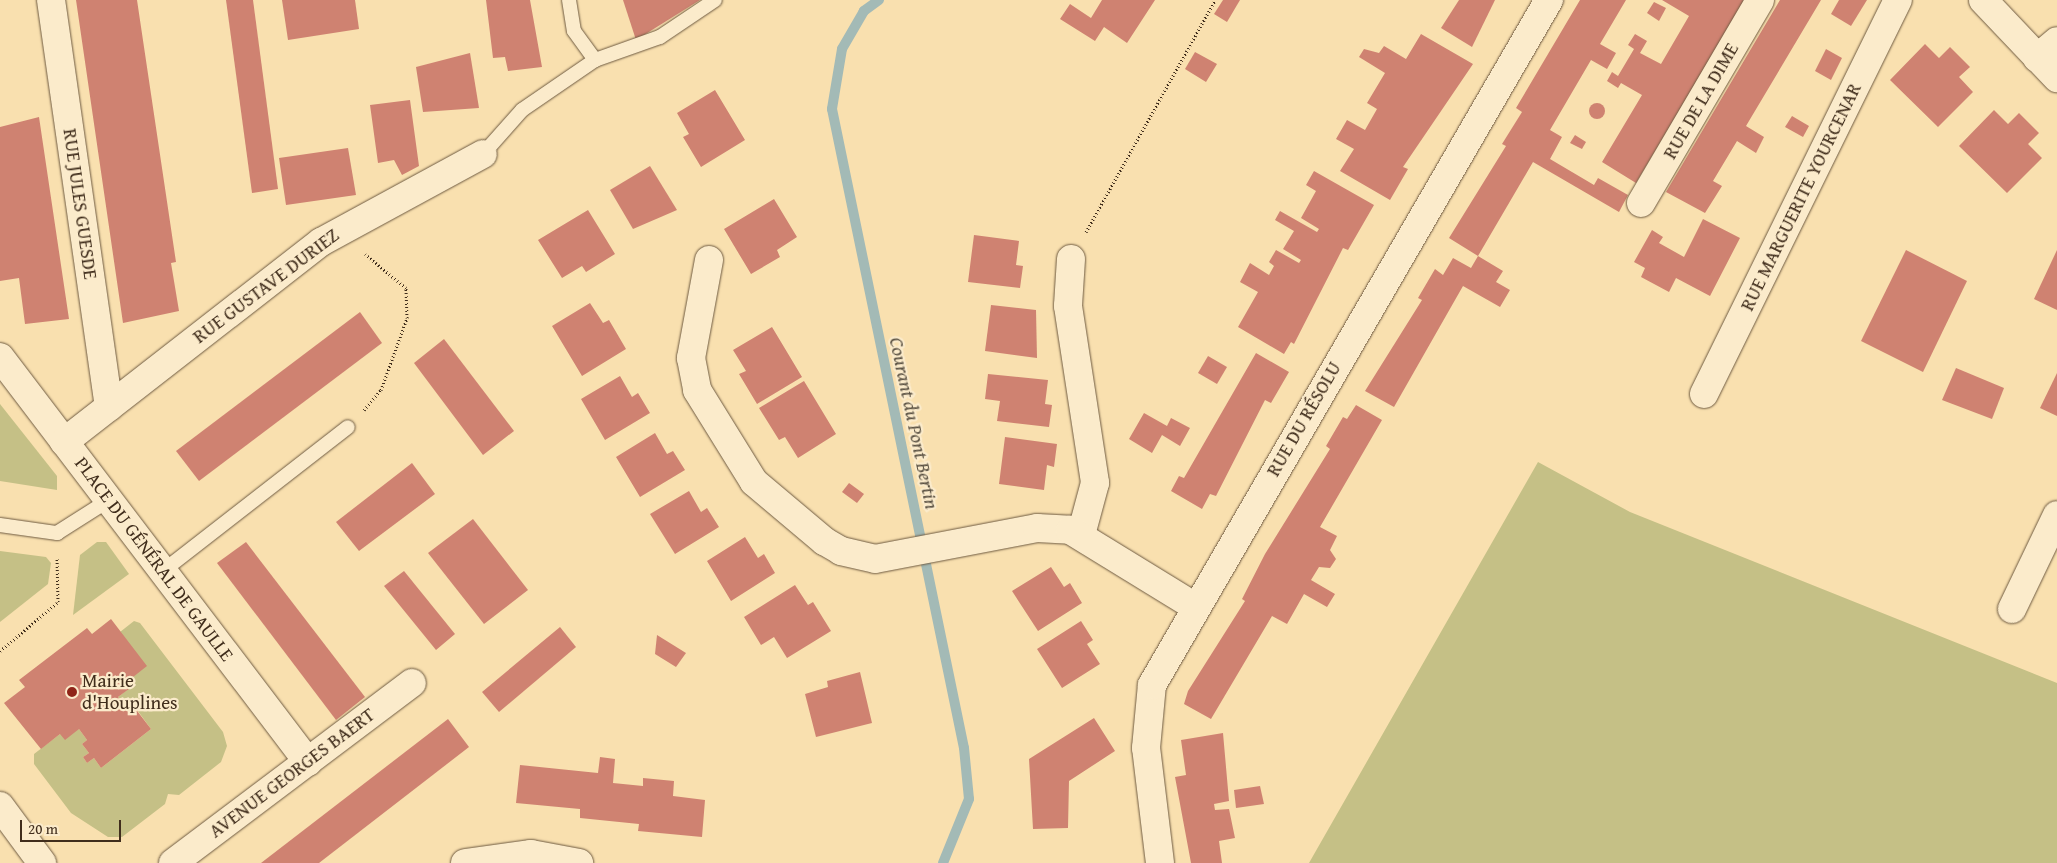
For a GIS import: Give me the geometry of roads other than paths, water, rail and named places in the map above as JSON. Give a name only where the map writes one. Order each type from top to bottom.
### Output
[{"type":"street","name":"RUE JULES GUESDE","points":[[51,0],[109,407]]},
{"type":"street","name":"RUE DU RÉSOLU","points":[[1160,863],[1146,748],[1147,703],[1152,684],[1194,606],[1549,0]]},
{"type":"street","name":"RUE DE LA DIME","points":[[1642,203],[1760,0]]},
{"type":"street","name":"RUE MARGUERITE YOURCENAR","points":[[1704,394],[1898,0]]},
{"type":"street","points":[[1983,0],[2047,50],[2057,78]]},
{"type":"street","name":"RUE GUSTAVE DURIEZ","points":[[64,442],[338,231],[483,154]]},
{"type":"street","points":[[1071,259],[1068,306],[1095,483],[1081,535]]},
{"type":"street","points":[[710,260],[691,376],[740,464],[770,497],[841,551],[858,557],[894,557],[1037,528],[1081,535],[1194,606]]},
{"type":"street","name":"PLACE DU GÉNÉRAL DE GAULLE","points":[[0,358],[308,762]]},
{"type":"street","points":[[2012,609],[2057,514]]},
{"type":"street","name":"AVENUE GEORGES BAERT","points":[[173,863],[412,683]]},
{"type":"street","points":[[0,806],[42,863]]},
{"type":"street","points":[[465,863],[531,854],[579,863]]},
{"type":"lane","points":[[569,0],[574,31],[595,60]]},
{"type":"lane","points":[[483,154],[522,110],[595,60],[660,37],[715,0]]},
{"type":"lane","points":[[163,571],[348,427]]},
{"type":"lane","points":[[0,525],[57,534],[109,500]]},
{"type":"waterway","name":"Courant du Pont Bertin","points":[[879,0],[864,11],[842,49],[832,109],[964,748],[969,799],[943,863]]},
{"type":"place","name":"Mairie d'Houplines","points":[[72,692]]}]
